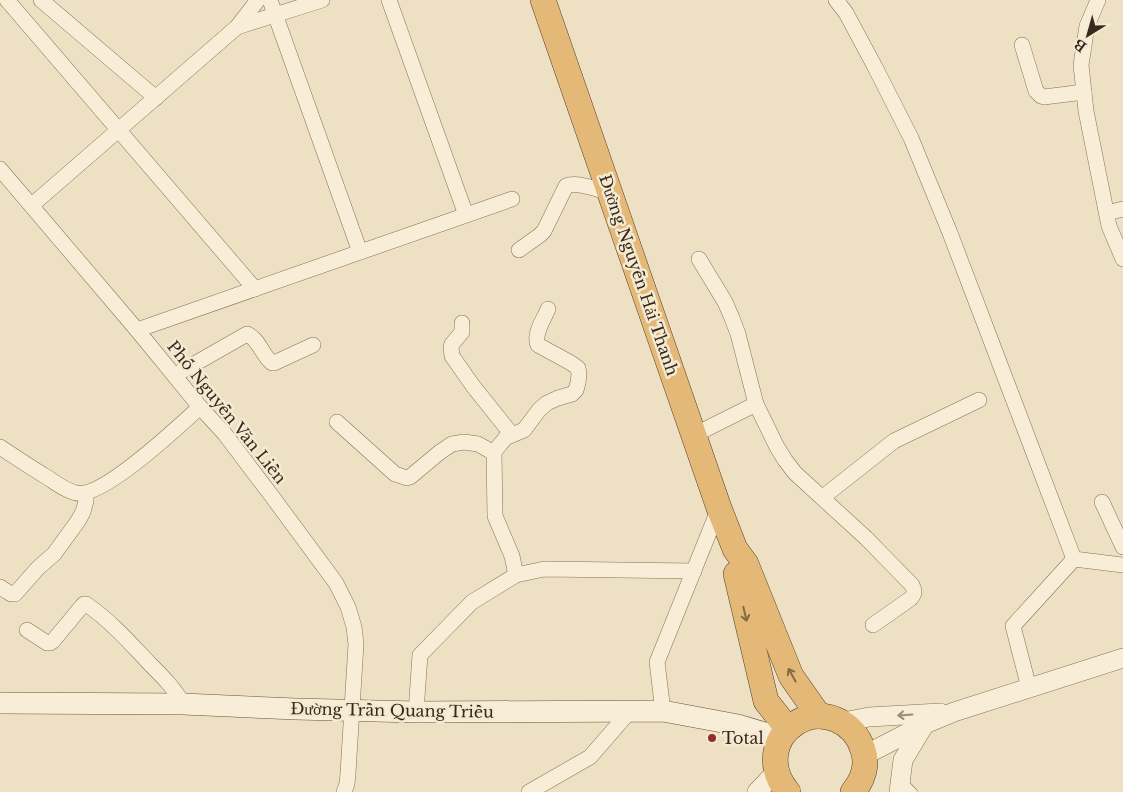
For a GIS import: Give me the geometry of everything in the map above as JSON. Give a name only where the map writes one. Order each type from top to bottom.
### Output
[{"type":"highway","name":"Đường Nguyễn Hải Thanh","points":[[543,0],[719,508],[735,549],[746,564],[791,676],[819,716]]},
{"type":"highway","name":"Đường Nguyễn Hải Thanh","points":[[735,549],[735,570],[766,701],[785,734]]},
{"type":"highway","points":[[782,782],[775,755],[785,734],[797,722],[819,716],[831,717],[843,722],[854,731],[861,742],[862,778]]},
{"type":"main road","name":"Đường Trần Quang Triều","points":[[0,703],[183,704],[416,712],[664,711],[785,734]]},
{"type":"street","points":[[7,0],[255,289]]},
{"type":"street","points":[[41,0],[156,98]]},
{"type":"street","points":[[32,205],[237,27],[258,0]]},
{"type":"street","points":[[270,0],[360,252]]},
{"type":"street","points":[[237,27],[322,0]]},
{"type":"street","points":[[389,0],[466,215]]},
{"type":"street","points":[[836,0],[846,13],[871,59],[911,138],[950,233],[1074,559]]},
{"type":"street","points":[[1098,0],[1087,26],[1081,65],[1086,111],[1109,226],[1123,259]]},
{"type":"street","points":[[1022,45],[1038,94],[1044,97],[1084,92]]},
{"type":"street","name":"Phố Nguyễn Văn Liền","points":[[0,169],[200,407],[230,440],[336,583],[348,607],[354,627],[356,644],[347,784],[344,792]]},
{"type":"street","points":[[519,250],[544,231],[566,186],[576,184],[610,193]]},
{"type":"street","points":[[137,330],[512,199]]},
{"type":"street","points":[[1107,213],[1123,209]]},
{"type":"street","points":[[699,259],[725,302],[732,318],[756,404],[785,460],[795,473],[866,538],[912,585],[914,594],[910,599],[873,626]]},
{"type":"street","points":[[516,575],[512,556],[495,516],[494,453],[507,437],[524,430],[539,410],[558,398],[572,394],[576,390],[578,383],[578,368],[536,342],[548,309]]},
{"type":"street","points":[[462,323],[462,332],[451,347],[452,356],[473,386],[506,426],[509,431],[507,437]]},
{"type":"street","points":[[175,375],[247,334],[254,338],[272,363],[313,345]]},
{"type":"street","points":[[823,498],[894,441],[979,400]]},
{"type":"street","points":[[694,435],[756,404]]},
{"type":"street","points":[[0,447],[64,488],[77,493],[86,493],[123,472],[155,447],[200,407]]},
{"type":"street","points":[[336,422],[395,474],[407,478],[410,478],[452,444],[464,442],[478,444],[494,453]]},
{"type":"street","points":[[0,587],[11,594],[15,594],[38,568],[54,554],[83,512],[86,493]]},
{"type":"street","points":[[1102,502],[1123,547]]},
{"type":"street","points":[[664,711],[657,662],[719,508]]},
{"type":"street","points":[[1074,559],[1123,565]]},
{"type":"street","points":[[1029,688],[1013,626],[1074,559]]},
{"type":"street","points":[[416,712],[420,655],[472,602],[516,575],[544,569],[694,570]]},
{"type":"street","points":[[27,630],[50,643],[54,641],[82,606],[86,604],[107,620],[133,646],[176,692],[183,704]]},
{"type":"street","points":[[862,778],[925,724],[954,712],[1123,658]]},
{"type":"street","points":[[529,792],[590,757],[630,711]]},
{"type":"street","points":[[843,722],[869,717],[954,712]]},
{"type":"street","points":[[904,788],[903,760],[925,724]]},
{"type":"street","points":[[757,792],[782,782]]},
{"type":"place","name":"Total","points":[[712,738]]}]
